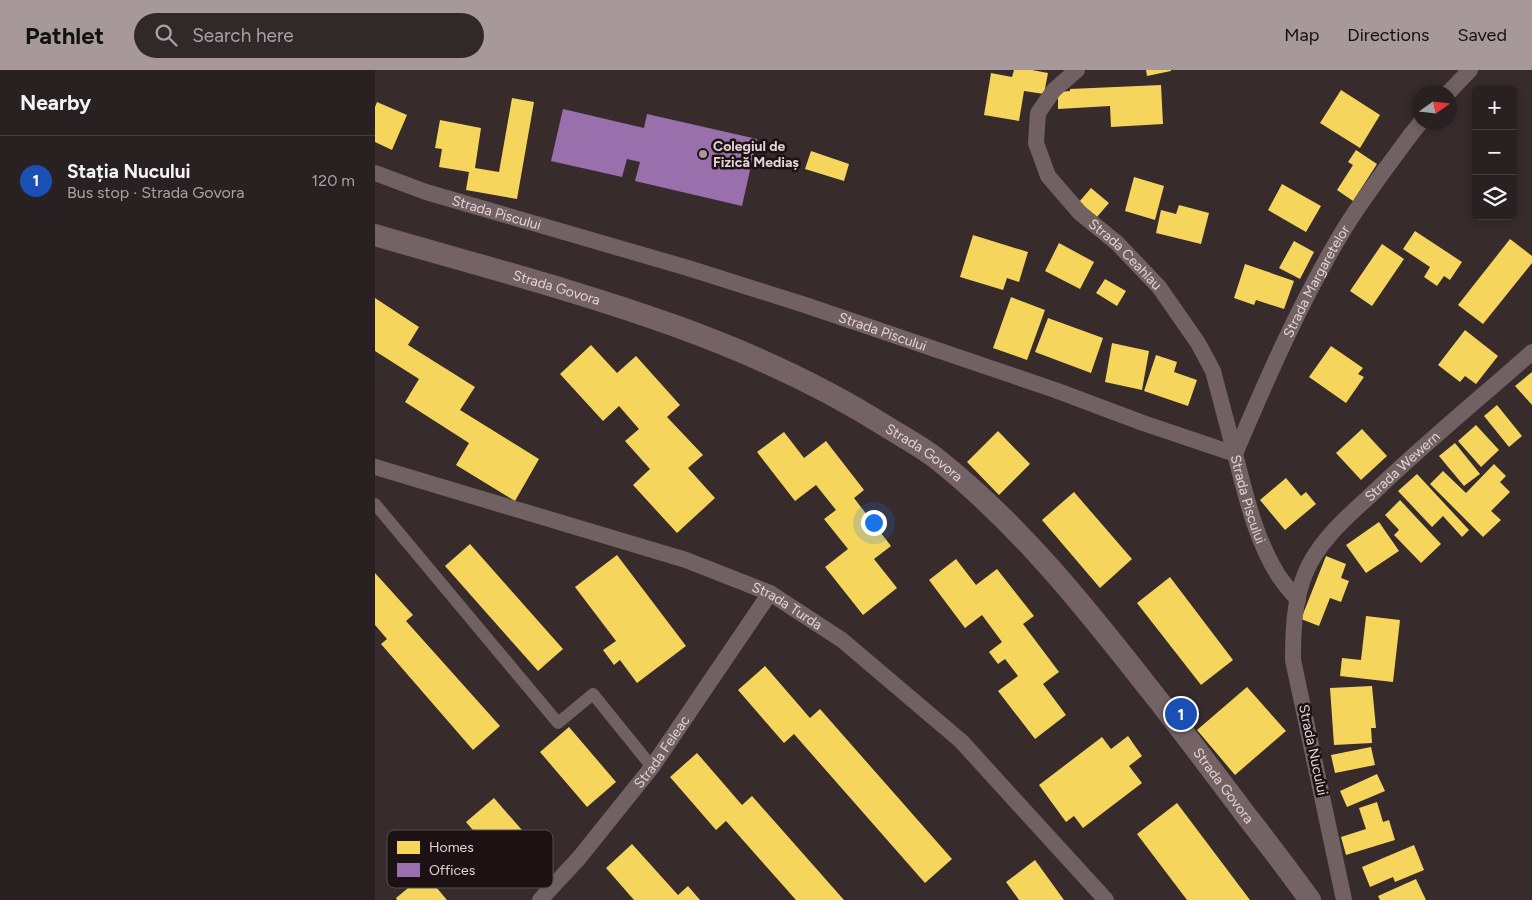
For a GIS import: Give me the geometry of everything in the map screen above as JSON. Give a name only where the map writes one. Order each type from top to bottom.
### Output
[{"type":"main road","name":"Strada Govora","points":[[375,234],[628,310],[711,339],[766,361],[817,385],[936,458],[986,502],[1038,554],[1097,621],[1174,719],[1309,900]]},
{"type":"street","name":"Strada Ceahlau","points":[[1077,70],[1054,90],[1038,113],[1036,143],[1048,176],[1081,213],[1117,243],[1159,287],[1199,343],[1213,372],[1235,454]]},
{"type":"street","points":[[1456,85],[1470,70]]},
{"type":"street","name":"Strada Margaretelor","points":[[1235,454],[1268,375],[1297,316],[1347,225],[1414,130]]},
{"type":"street","name":"Strada Piscului","points":[[375,173],[426,192],[688,268],[808,306],[1055,390],[1143,423],[1235,454],[1252,516],[1262,544],[1279,576],[1298,600]]},
{"type":"street","name":"Strada Wewern","points":[[1298,600],[1305,573],[1322,545],[1344,521],[1391,476],[1532,352]]},
{"type":"street","name":"Strada Turda","points":[[375,467],[686,560],[770,593],[842,640],[961,741],[1107,900]]},
{"type":"street","points":[[375,504],[558,723],[593,694],[652,767]]},
{"type":"street","name":"Strada Feleac","points":[[553,886],[579,858],[652,767],[770,593]]},
{"type":"street","name":"Strada Nucului","points":[[1298,600],[1293,629],[1293,660],[1344,900]]},
{"type":"street","name":"Strada Feleac","points":[[540,900],[551,888]]},
{"type":"building: Homes","points":[[1014,70],[1032,70],[1048,73],[1044,94],[1024,91],[1019,121],[984,115],[991,73],[1012,77]]},
{"type":"building: Homes","points":[[1146,70],[1171,70],[1171,71],[1147,76]]},
{"type":"building: Homes","points":[[1161,85],[1163,124],[1111,127],[1110,106],[1058,109],[1058,92],[1070,91],[1070,89]]},
{"type":"building: Homes","points":[[1341,90],[1380,115],[1360,148],[1320,123]]},
{"type":"building: Homes","points":[[512,98],[534,102],[517,199],[466,190],[469,172],[439,167],[442,149],[435,148],[440,120],[481,128],[475,168],[499,172]]},
{"type":"building: Homes","points":[[377,102],[407,115],[392,150],[375,142],[375,107]]},
{"type":"building: Homes","points":[[1356,150],[1377,164],[1353,201],[1337,190],[1353,165],[1348,162]]},
{"type":"building: Homes","points":[[811,151],[849,164],[844,181],[805,169]]},
{"type":"building: Homes","points":[[1134,177],[1164,186],[1155,220],[1125,211]]},
{"type":"building: Homes","points":[[1282,184],[1321,206],[1306,232],[1268,210]]},
{"type":"building: Homes","points":[[1091,188],[1109,203],[1097,217],[1079,202]]},
{"type":"building: Homes","points":[[1179,205],[1209,213],[1201,244],[1156,233],[1161,210],[1176,214]]},
{"type":"building: Homes","points":[[1415,231],[1462,262],[1450,280],[1444,276],[1437,286],[1424,277],[1430,267],[1403,249]]},
{"type":"building: Homes","points":[[973,235],[1028,252],[1019,282],[1007,278],[1003,290],[960,277]]},
{"type":"building: Homes","points":[[1510,239],[1532,256],[1532,263],[1483,324],[1458,305]]},
{"type":"building: Homes","points":[[1294,241],[1314,252],[1300,279],[1279,268]]},
{"type":"building: Homes","points":[[1059,243],[1094,262],[1080,289],[1045,271]]},
{"type":"building: Homes","points":[[1382,244],[1404,259],[1372,306],[1350,291]]},
{"type":"building: Homes","points":[[1245,264],[1294,281],[1284,309],[1256,300],[1254,305],[1234,298]]},
{"type":"building: Homes","points":[[1105,279],[1126,291],[1117,306],[1096,293]]},
{"type":"building: Homes","points":[[1011,297],[1045,310],[1027,360],[993,348]]},
{"type":"building: Homes","points":[[375,298],[419,327],[408,345],[475,387],[460,410],[539,459],[515,501],[456,465],[469,443],[405,402],[419,379],[375,351]]},
{"type":"building: Homes","points":[[1048,318],[1103,338],[1091,373],[1035,352]]},
{"type":"building: Homes","points":[[1465,330],[1498,356],[1476,384],[1465,376],[1460,382],[1438,365]]},
{"type":"building: Homes","points":[[1112,343],[1149,351],[1142,390],[1105,382]]},
{"type":"building: Homes","points":[[591,345],[617,373],[636,356],[680,405],[667,417],[703,455],[688,468],[715,498],[677,533],[633,485],[650,469],[625,441],[639,429],[619,406],[603,421],[560,374]]},
{"type":"building: Homes","points":[[1331,346],[1363,368],[1358,374],[1364,377],[1346,403],[1309,377]]},
{"type":"building: Homes","points":[[1156,355],[1177,362],[1174,372],[1197,380],[1188,406],[1144,391]]},
{"type":"building: Homes","points":[[1532,372],[1532,405],[1515,386]]},
{"type":"building: Homes","points":[[1497,405],[1522,436],[1509,447],[1484,416]]},
{"type":"building: Homes","points":[[1476,425],[1499,450],[1481,467],[1458,441]]},
{"type":"building: Homes","points":[[1362,429],[1387,456],[1361,480],[1336,453]]},
{"type":"building: Homes","points":[[998,431],[1030,464],[999,495],[967,462]]},
{"type":"building: Homes","points":[[784,432],[804,458],[826,441],[864,490],[854,498],[891,546],[874,559],[897,588],[863,615],[825,567],[848,549],[824,519],[836,510],[816,485],[795,501],[757,452]]},
{"type":"building: Homes","points":[[1455,443],[1480,474],[1464,486],[1439,456]]},
{"type":"building: Homes","points":[[1494,464],[1506,476],[1500,482],[1510,492],[1491,511],[1501,520],[1483,537],[1430,484],[1443,471],[1466,493]]},
{"type":"building: Homes","points":[[1417,474],[1469,530],[1462,537],[1443,516],[1432,527],[1398,491]]},
{"type":"building: Homes","points":[[1286,478],[1301,496],[1306,492],[1316,504],[1285,530],[1260,500]]},
{"type":"building: Homes","points":[[1074,492],[1132,559],[1100,588],[1042,520]]},
{"type":"building: Homes","points":[[1400,500],[1441,544],[1421,563],[1394,535],[1399,530],[1385,515]]},
{"type":"building: Homes","points":[[1379,522],[1399,551],[1366,573],[1346,545]]},
{"type":"building: Homes","points":[[470,544],[563,649],[538,671],[445,566]]},
{"type":"building: Homes","points":[[617,555],[686,646],[637,683],[620,660],[614,665],[603,650],[616,641],[575,587]]},
{"type":"building: Homes","points":[[1326,556],[1346,564],[1341,578],[1349,581],[1341,602],[1330,598],[1319,626],[1301,619]]},
{"type":"building: Homes","points":[[956,559],[976,585],[997,569],[1034,616],[1023,624],[1059,672],[1043,684],[1066,715],[1035,739],[998,691],[1018,676],[1005,659],[998,664],[989,652],[1002,642],[982,615],[965,628],[929,580]]},
{"type":"building: Homes","points":[[375,573],[413,615],[406,621],[500,726],[473,750],[381,644],[387,639],[375,625]]},
{"type":"building: Homes","points":[[1170,577],[1233,660],[1201,685],[1137,603]]},
{"type":"building: Homes","points":[[1366,616],[1400,620],[1393,682],[1340,676],[1342,658],[1361,660]]},
{"type":"building: Homes","points":[[765,666],[810,718],[820,709],[952,859],[925,883],[794,734],[784,743],[738,690]]},
{"type":"building: Homes","points":[[1372,686],[1376,728],[1371,728],[1372,743],[1334,745],[1330,688]]},
{"type":"building: Homes","points":[[1247,687],[1286,731],[1235,775],[1197,730]]},
{"type":"building: Homes","points":[[569,727],[616,782],[587,807],[540,752]]},
{"type":"building: Homes","points":[[1128,736],[1142,756],[1129,766],[1142,783],[1083,828],[1074,816],[1066,822],[1039,785],[1102,737],[1111,749]]},
{"type":"building: Homes","points":[[1371,747],[1375,765],[1335,773],[1331,755]]},
{"type":"building: Homes","points":[[697,753],[742,805],[752,796],[844,900],[796,900],[726,821],[716,830],[670,777]]},
{"type":"building: Homes","points":[[1377,774],[1385,791],[1347,807],[1340,791]]},
{"type":"building: Homes","points":[[494,798],[522,830],[473,830],[466,822]]},
{"type":"building: Homes","points":[[1377,802],[1383,822],[1389,820],[1395,840],[1346,855],[1341,837],[1366,829],[1359,808]]},
{"type":"building: Homes","points":[[1177,803],[1250,900],[1187,900],[1137,834]]},
{"type":"building: Homes","points":[[632,844],[678,895],[688,886],[700,900],[634,900],[606,868]]},
{"type":"building: Homes","points":[[1414,845],[1424,870],[1395,882],[1393,877],[1370,887],[1362,867]]},
{"type":"building: Homes","points":[[1035,860],[1064,900],[1019,900],[1006,882]]},
{"type":"building: Homes","points":[[1416,879],[1426,900],[1380,900],[1378,896]]},
{"type":"building: Homes","points":[[408,888],[437,888],[447,900],[397,900],[396,898]]},
{"type":"building: Offices","points":[[563,109],[644,128],[647,114],[757,139],[742,206],[635,181],[640,162],[627,159],[622,177],[551,161]]},
{"type":"place","name":"Colegiul de Fizică Mediaș","points":[[703,154]]},
{"type":"place","name":"Stația Nucului","points":[[1181,714]]}]
